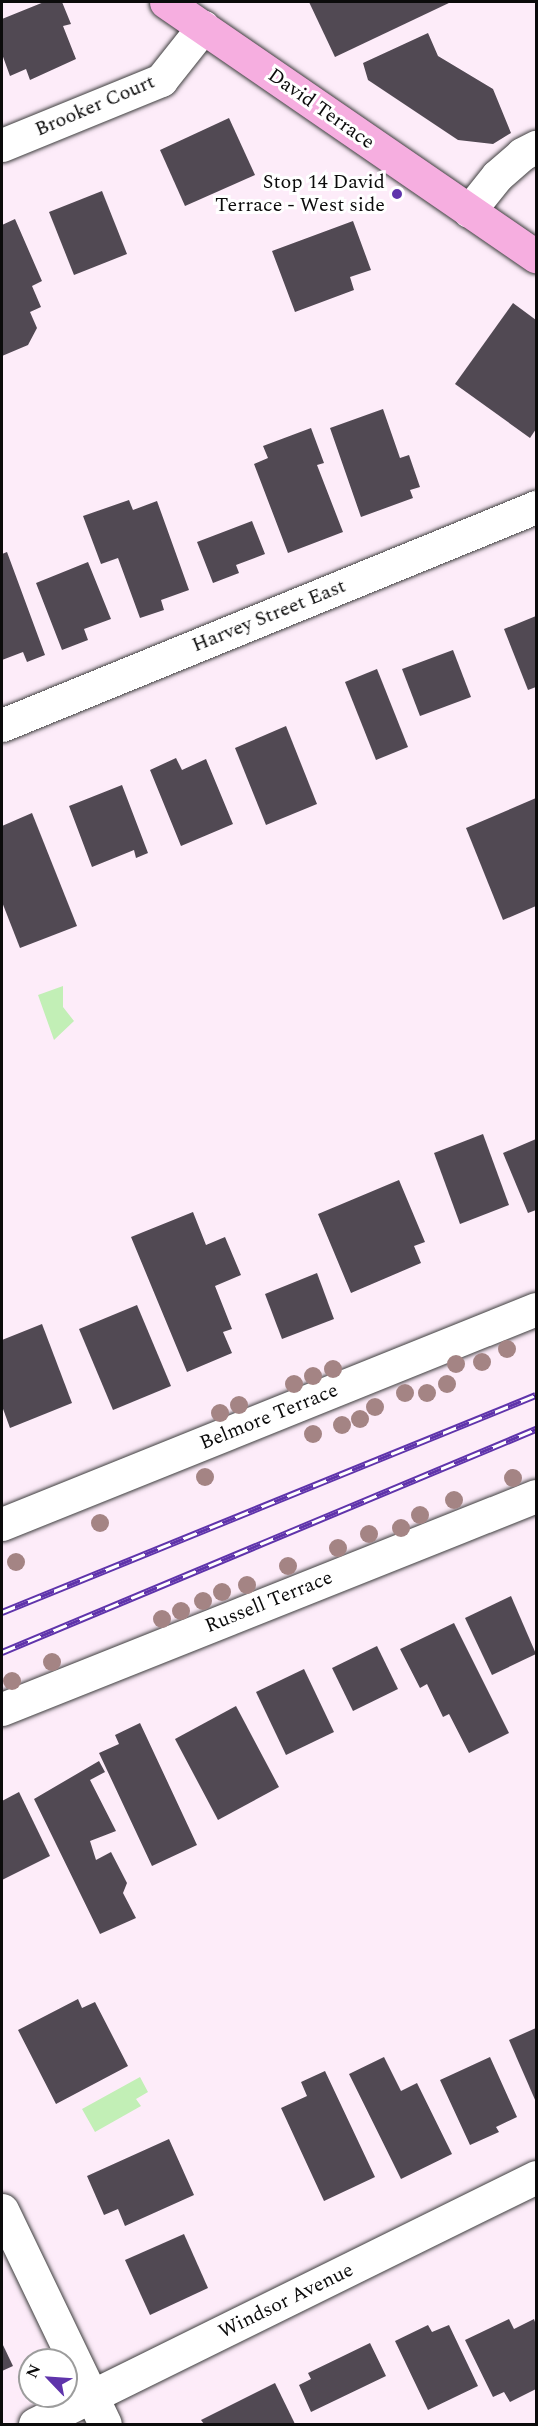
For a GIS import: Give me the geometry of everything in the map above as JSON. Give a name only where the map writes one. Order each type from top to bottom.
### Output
[{"type":"main road","name":"David Terrace","points":[[166,2],[469,212],[537,256]]},
{"type":"street","name":"Brooker Court","points":[[2,145],[161,80],[203,27]]},
{"type":"street","points":[[469,212],[497,176],[522,154],[537,147]]},
{"type":"street","name":"Harvey Street East","points":[[2,725],[537,507]]},
{"type":"street","name":"Belmore Terrace","points":[[2,1524],[537,1309]]},
{"type":"street","name":"Russell Terrace","points":[[2,1709],[537,1496]]},
{"type":"street","name":"Windsor Avenue","points":[[35,2424],[99,2411],[537,2177]]},
{"type":"street","points":[[2,2210],[99,2411]]},
{"type":"shaded area","points":[[63,986],[63,1007],[74,1021],[54,1040],[38,995]]},
{"type":"shaded area","points":[[140,2077],[148,2092],[136,2099],[141,2106],[95,2132],[82,2109]]},
{"type":"building","points":[[44,2],[62,2],[71,24],[63,26],[76,59],[30,80],[26,69],[10,76],[2,54],[2,19]]},
{"type":"building","points":[[309,2],[451,2],[335,57]]},
{"type":"building","points":[[428,33],[438,56],[493,89],[511,133],[493,144],[458,140],[368,80],[363,63]]},
{"type":"building","points":[[229,118],[255,175],[185,206],[160,150]]},
{"type":"building","points":[[102,191],[127,254],[74,275],[49,212]]},
{"type":"building","points":[[15,219],[42,281],[32,286],[41,307],[30,312],[37,328],[28,345],[2,356],[2,225]]},
{"type":"building","points":[[353,221],[371,270],[350,277],[354,290],[295,312],[272,251]]},
{"type":"building","points":[[513,303],[536,320],[536,429],[530,438],[455,384]]},
{"type":"building","points":[[383,409],[400,458],[409,455],[420,487],[410,490],[413,498],[361,517],[330,428]]},
{"type":"building","points":[[311,428],[324,463],[317,465],[343,532],[288,553],[254,464],[268,458],[263,446]]},
{"type":"building","points":[[129,500],[133,510],[157,501],[189,590],[161,600],[164,610],[140,618],[118,558],[101,564],[83,516]]},
{"type":"building","points":[[252,521],[265,554],[236,565],[239,573],[213,583],[197,542]]},
{"type":"building","points":[[7,552],[45,655],[27,662],[23,652],[2,660],[2,554]]},
{"type":"building","points":[[88,562],[111,619],[84,629],[88,640],[62,650],[36,583]]},
{"type":"building","points":[[536,616],[536,687],[528,690],[504,629]]},
{"type":"building","points":[[453,650],[471,697],[420,716],[402,669]]},
{"type":"building","points":[[377,669],[408,747],[376,760],[345,682]]},
{"type":"building","points":[[286,726],[317,804],[266,825],[235,748]]},
{"type":"building","points":[[176,758],[182,770],[206,759],[233,824],[181,846],[150,770]]},
{"type":"building","points":[[122,785],[148,853],[136,858],[134,850],[92,867],[69,806]]},
{"type":"building","points":[[536,798],[536,906],[503,920],[466,828]]},
{"type":"building","points":[[32,813],[77,926],[20,948],[2,902],[2,826]]},
{"type":"building","points":[[483,1134],[509,1205],[460,1224],[434,1153]]},
{"type":"building","points":[[536,1139],[536,1210],[528,1213],[503,1153]]},
{"type":"building","points":[[399,1180],[425,1242],[414,1246],[421,1263],[351,1293],[318,1214]]},
{"type":"building","points":[[193,1212],[206,1245],[225,1237],[241,1275],[215,1286],[232,1329],[223,1332],[232,1353],[187,1372],[131,1237]]},
{"type":"building","points":[[317,1273],[334,1319],[282,1339],[265,1294]]},
{"type":"building","points":[[137,1305],[171,1386],[113,1410],[79,1329]]},
{"type":"building","points":[[42,1324],[72,1403],[10,1428],[2,1406],[2,1340]]},
{"type":"building","points":[[511,1596],[536,1654],[492,1675],[465,1618]]},
{"type":"building","points":[[454,1623],[509,1733],[469,1753],[449,1714],[443,1717],[427,1684],[420,1688],[400,1649]]},
{"type":"building","points":[[377,1646],[398,1689],[353,1711],[332,1668]]},
{"type":"building","points":[[304,1669],[334,1732],[286,1755],[256,1692]]},
{"type":"building","points":[[236,1706],[279,1787],[218,1820],[175,1739]]},
{"type":"building","points":[[140,1723],[197,1845],[152,1866],[99,1753],[119,1744],[115,1735]]},
{"type":"building","points":[[99,1761],[105,1772],[90,1780],[116,1831],[90,1841],[96,1860],[111,1852],[127,1883],[123,1893],[136,1918],[100,1934],[34,1799]]},
{"type":"building","points":[[19,1792],[50,1856],[2,1880],[2,1801]]},
{"type":"building","points":[[78,1999],[82,2008],[95,2002],[128,2066],[56,2104],[18,2030]]},
{"type":"building","points":[[536,2028],[536,2102],[509,2040]]},
{"type":"building","points":[[384,2057],[401,2091],[417,2083],[452,2154],[401,2179],[349,2074]]},
{"type":"building","points":[[490,2057],[517,2117],[496,2127],[499,2132],[470,2145],[440,2080]]},
{"type":"building","points":[[325,2071],[375,2177],[324,2201],[281,2108],[307,2096],[301,2082]]},
{"type":"building","points":[[169,2139],[194,2195],[125,2226],[118,2209],[104,2215],[87,2176]]},
{"type":"building","points":[[184,2234],[208,2288],[150,2315],[125,2260]]},
{"type":"building","points":[[509,2319],[514,2329],[534,2319],[536,2325],[536,2389],[510,2402],[504,2392],[493,2397],[465,2340]]},
{"type":"building","points":[[428,2325],[432,2332],[449,2325],[478,2386],[428,2410],[395,2341]]},
{"type":"building","points":[[2,2343],[13,2366],[2,2371]]},
{"type":"building","points":[[370,2343],[386,2376],[311,2412],[299,2385],[311,2379],[308,2373]]},
{"type":"building","points":[[275,2383],[295,2424],[204,2424],[201,2420]]},
{"type":"railway","points":[[2,1612],[536,1395]]},
{"type":"railway","points":[[2,1652],[536,1429]]},
{"type":"place","name":"Stop 14 David Terrace - West side","points":[[397,194]]}]
